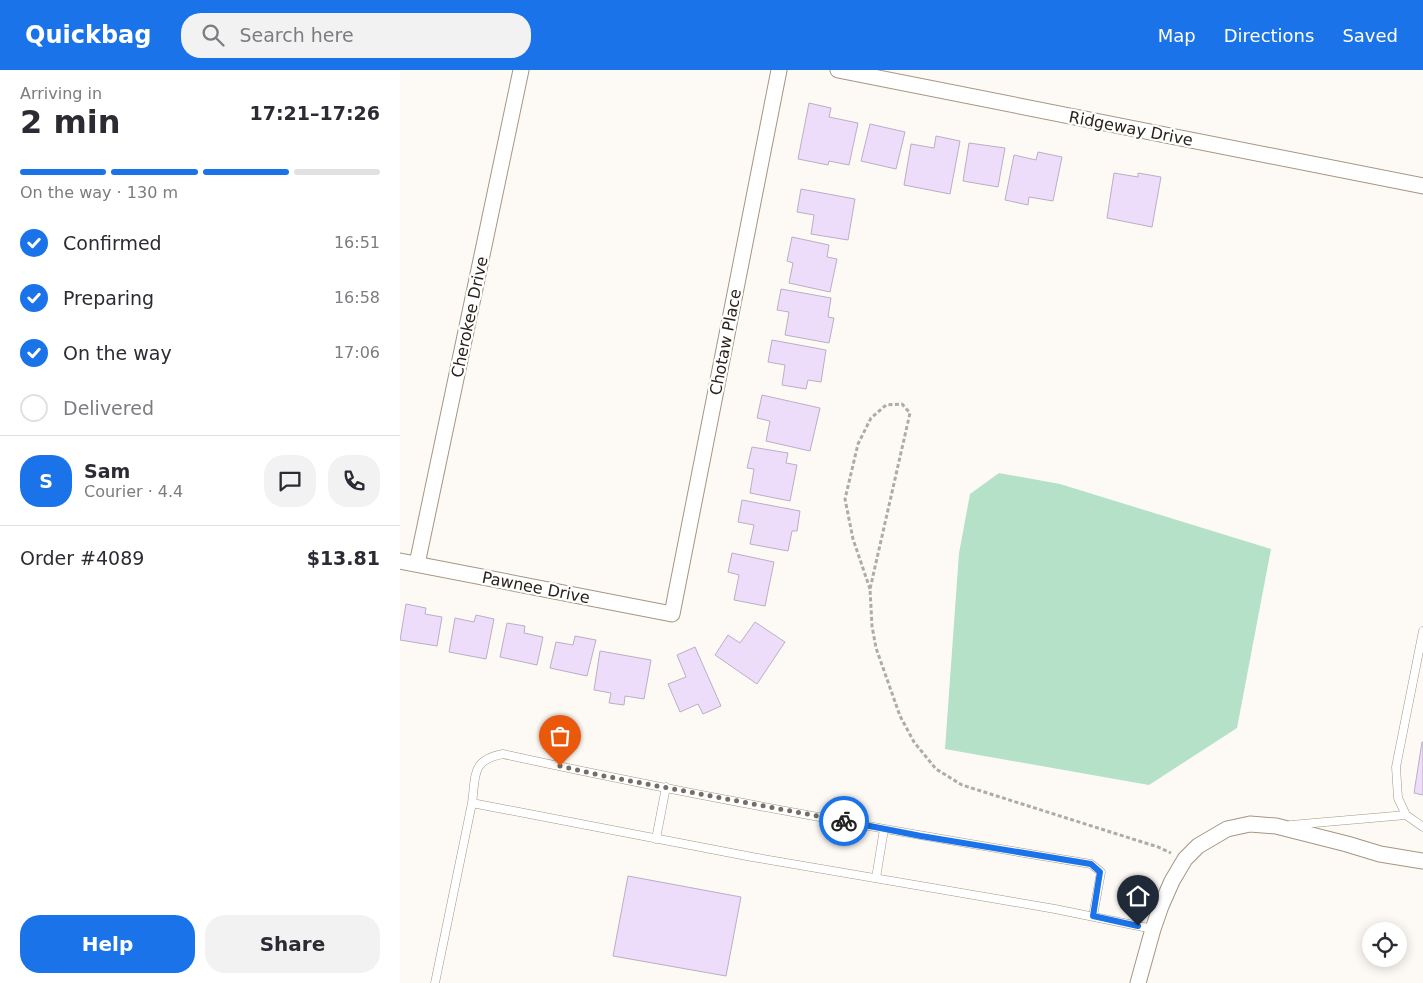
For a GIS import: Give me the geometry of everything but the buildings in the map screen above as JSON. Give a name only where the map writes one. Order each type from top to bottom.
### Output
[{"type":"street","name":"Cherokee Drive","points":[[417,564],[521,70]]},
{"type":"street","name":"Chotaw Place","points":[[672,614],[779,70]]},
{"type":"street","name":"Ridgeway Drive","points":[[838,70],[1423,186]]},
{"type":"street","name":"Pawnee Drive","points":[[400,561],[672,614]]},
{"type":"street","points":[[1138,983],[1153,929],[1172,881],[1185,859],[1198,846],[1227,829],[1250,824],[1278,826],[1380,854],[1423,862]]},
{"type":"lane","points":[[1423,631],[1396,768],[1398,798],[1406,814],[1423,828]]},
{"type":"lane","points":[[435,983],[472,803],[476,772],[481,762],[490,756],[503,754],[599,775],[884,829],[1091,864],[1100,872],[1093,916]]},
{"type":"lane","points":[[656,838],[666,788]]},
{"type":"lane","points":[[472,803],[752,857],[1093,916],[1153,929]]},
{"type":"lane","points":[[1278,826],[1406,814]]},
{"type":"lane","points":[[876,878],[884,829]]},
{"type":"path","points":[[870,589],[910,412],[902,404],[886,405],[871,418],[858,444],[845,499],[853,539],[870,589],[872,626],[876,648],[900,716],[914,742],[936,769],[962,785],[1158,847],[1185,859]]},
{"type":"green space","points":[[999,473],[1060,484],[1271,549],[1237,728],[1149,785],[945,749],[959,553],[970,494]]},
{"type":"way so far","points":[[560,766],[844,821]]},
{"type":"route","points":[[844,821],[921,836],[1091,864],[1100,872],[1093,916],[1138,926]]}]
